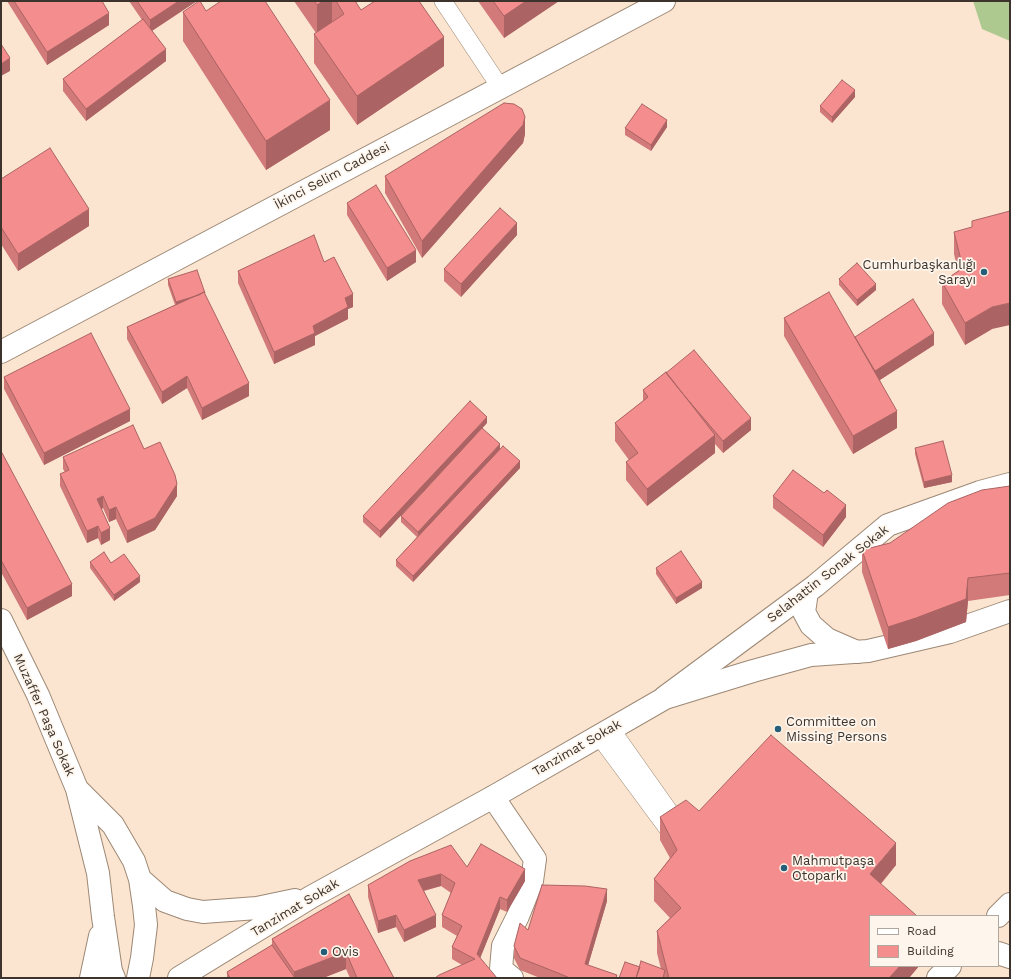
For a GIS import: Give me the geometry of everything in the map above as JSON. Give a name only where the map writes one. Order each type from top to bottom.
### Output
[{"type":"street","name":"İkinci Selim Caddesi","points":[[1,352],[664,1]]},
{"type":"street","name":"Selahattin Sonak Sokak","points":[[665,698],[807,592],[888,525],[980,492],[1010,484]]},
{"type":"street","points":[[807,592],[804,612],[811,625],[827,639],[856,652]]},
{"type":"street","name":"Tanzimat Sokak","points":[[180,978],[311,897],[493,797],[665,698],[753,671],[811,656],[868,651],[950,632],[1010,611]]},
{"type":"street","name":"Muzaffer Paşa Sokak","points":[[1,620],[38,695],[77,789]]},
{"type":"street","points":[[77,789],[113,825],[134,861],[140,878],[146,925],[138,978]]},
{"type":"street","points":[[77,789],[98,873],[111,971],[114,978]]},
{"type":"street","points":[[493,797],[535,859],[532,881],[518,916],[503,946],[501,969],[512,978]]},
{"type":"street","points":[[140,878],[165,902],[203,912],[257,908],[311,897]]},
{"type":"street","points":[[999,915],[1010,904]]},
{"type":"street","points":[[91,978],[103,916]]},
{"type":"street","points":[[999,953],[1010,957]]},
{"type":"street","points":[[938,978],[949,967]]},
{"type":"lane","points":[[443,1],[500,87]]},
{"type":"lane","points":[[605,732],[675,830]]},
{"type":"green space","points":[[973,1],[1010,1],[1010,41],[982,29]]},
{"type":"building","points":[[14,1],[102,1],[109,13],[47,52]]},
{"type":"building","points":[[137,1],[179,1],[150,20]]},
{"type":"building","points":[[199,1],[206,11],[221,1],[265,1],[330,100],[266,141],[183,12]]},
{"type":"building","points":[[314,1],[323,1],[317,5]]},
{"type":"building","points":[[336,1],[355,1],[361,10],[375,1],[419,1],[444,37],[357,96],[314,34],[344,14]]},
{"type":"building","points":[[493,1],[526,1],[504,16]]},
{"type":"building","points":[[143,19],[166,49],[86,109],[63,79]]},
{"type":"building","points":[[1,44],[10,58],[1,64]]},
{"type":"building","points":[[842,80],[855,90],[832,117],[820,106]]},
{"type":"building","points":[[504,103],[514,104],[522,109],[525,117],[523,125],[422,241],[385,176]]},
{"type":"building","points":[[642,104],[667,120],[651,145],[625,128]]},
{"type":"building","points":[[50,148],[89,209],[18,254],[1,227],[1,179]]},
{"type":"building","points":[[376,185],[416,250],[387,268],[347,203]]},
{"type":"building","points":[[500,208],[517,223],[461,284],[444,269]]},
{"type":"building","name":"Cumhurbaşkanlığı Sarayı","points":[[1010,211],[1010,303],[992,307],[965,323],[942,282],[963,268],[954,232],[972,227],[972,221]]},
{"type":"building","points":[[314,235],[324,262],[334,257],[353,294],[345,298],[348,307],[313,326],[315,333],[274,352],[238,271]]},
{"type":"building","points":[[857,263],[876,284],[857,300],[839,279]]},
{"type":"building","points":[[197,270],[205,293],[204,292],[176,302],[168,279]]},
{"type":"building","points":[[204,292],[249,383],[202,408],[187,376],[162,392],[127,327]]},
{"type":"building","points":[[829,292],[897,411],[853,436],[784,318]]},
{"type":"building","points":[[913,299],[934,333],[875,371],[855,337]]},
{"type":"building","points":[[91,333],[130,409],[44,453],[4,377]]},
{"type":"building","points":[[694,350],[751,418],[723,441],[666,373]]},
{"type":"building","points":[[666,372],[715,435],[647,489],[626,462],[638,453],[615,423],[648,397],[643,390]]},
{"type":"building","points":[[470,401],[487,417],[380,531],[363,516]]},
{"type":"building","points":[[133,425],[144,449],[160,442],[175,475],[177,484],[155,518],[127,531],[116,507],[109,510],[103,496],[97,499],[110,528],[101,533],[98,526],[87,531],[60,474],[69,470],[63,457]]},
{"type":"building","points":[[482,428],[500,444],[418,532],[401,516]]},
{"type":"building","points":[[943,441],[952,475],[924,482],[915,448]]},
{"type":"building","points":[[503,446],[520,461],[413,576],[396,560]]},
{"type":"building","points":[[1,451],[72,584],[27,608],[1,560]]},
{"type":"building","points":[[793,470],[824,493],[827,490],[846,505],[823,535],[773,496]]},
{"type":"building","points":[[1010,486],[1010,573],[968,578],[966,599],[888,627],[862,550],[890,543],[948,503],[982,490]]},
{"type":"building","points":[[681,551],[702,582],[676,598],[656,568]]},
{"type":"building","points":[[104,552],[111,563],[124,554],[140,576],[114,595],[90,562]]},
{"type":"building","name":"Mahmutpaşa Otoparkı","points":[[771,735],[896,843],[870,874],[916,915],[869,915],[869,967],[899,967],[889,978],[669,978],[657,931],[681,908],[654,879],[677,850],[660,817],[686,800],[699,811]]},
{"type":"building","points":[[481,844],[525,869],[507,900],[500,897],[477,954],[497,978],[435,978],[475,959],[452,947],[462,926],[442,915],[455,883],[441,874],[418,880],[436,915],[404,930],[396,915],[378,921],[368,885],[410,861],[451,845],[467,867]]},
{"type":"building","points":[[542,885],[585,886],[607,889],[585,964],[617,975],[616,978],[570,978],[520,958],[514,946],[520,923],[528,930]]},
{"type":"building","points":[[349,894],[394,978],[357,978],[346,952],[294,972],[272,939]]},
{"type":"building","points":[[272,945],[295,978],[230,978],[227,972]]},
{"type":"building","points":[[641,961],[665,970],[663,978],[636,978]]},
{"type":"building","points":[[625,962],[640,967],[636,978],[619,978]]},
{"type":"place","name":"Cumhurbaşkanlığı Sarayı","points":[[984,272]]},
{"type":"place","name":"Committee on Missing Persons","points":[[778,729]]},
{"type":"place","name":"Mahmutpaşa Otoparkı","points":[[784,868]]},
{"type":"place","name":"Ovis","points":[[324,952]]}]
